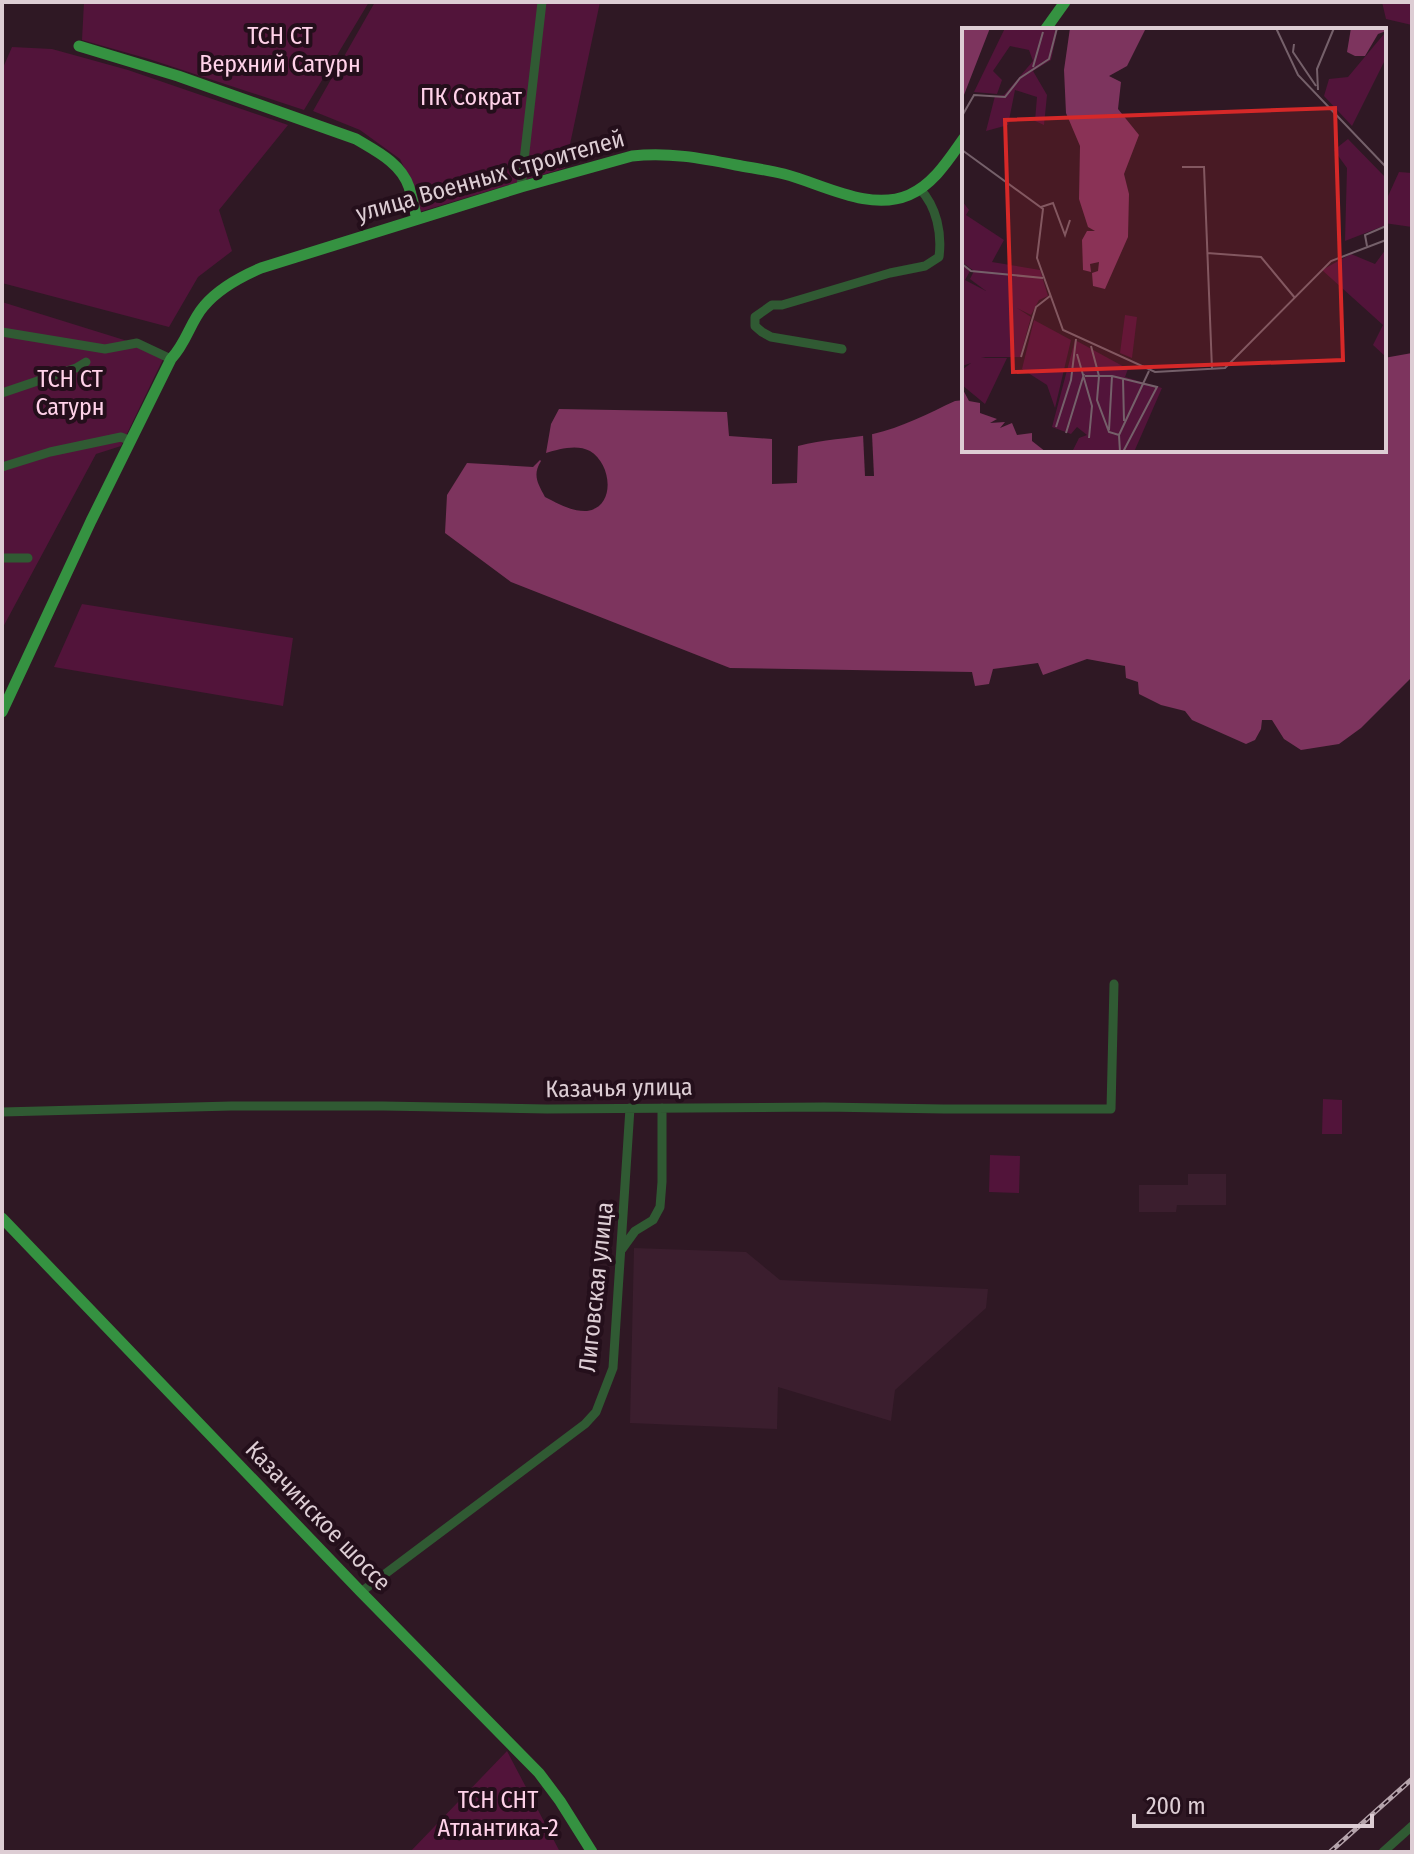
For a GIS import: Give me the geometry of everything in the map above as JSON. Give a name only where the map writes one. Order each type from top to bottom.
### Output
[{"type":"main road","points":[[1046,28],[1065,2]]},
{"type":"main road","points":[[79,46],[178,76],[356,139],[396,166],[428,208],[449,209]]},
{"type":"main road","points":[[920,189],[932,179],[962,141]]},
{"type":"main road","name":"улица Военных Строителей","points":[[171,359],[182,347],[204,306],[222,289],[261,268],[521,187],[632,156],[655,153],[686,156],[784,174],[853,196],[877,200],[907,196],[920,189]]},
{"type":"main road","points":[[408,185],[417,219]]},
{"type":"main road","points":[[391,227],[407,209],[408,185]]},
{"type":"main road","points":[[2,712],[171,359]]},
{"type":"main road","name":"Казачинское шоссе","points":[[2,1218],[539,1773],[592,1852]]},
{"type":"street","points":[[521,187],[542,2]]},
{"type":"street","points":[[842,349],[771,337],[755,326],[755,317],[772,305],[782,305],[925,266],[939,257],[935,212],[920,189]]},
{"type":"street","points":[[2,332],[105,349],[137,343],[171,359]]},
{"type":"street","points":[[2,393],[86,362]]},
{"type":"street","points":[[2,467],[50,452],[121,437],[131,441]]},
{"type":"street","points":[[2,558],[28,558]]},
{"type":"street","name":"Казачья улица","points":[[2,1112],[231,1106],[1111,1109],[1114,984]]},
{"type":"street","name":"Лиговская улица","points":[[361,1592],[585,1424],[596,1412],[613,1368],[630,1108]]},
{"type":"street","points":[[622,1249],[635,1231],[653,1220],[660,1207],[662,1108]]},
{"type":"street","points":[[1383,1852],[1412,1826]]},
{"type":"shaded area","points":[[1412,353],[1412,677],[1361,728],[1339,744],[1301,750],[1284,739],[1272,720],[1262,720],[1255,740],[1246,744],[1192,720],[1185,711],[1161,705],[1139,694],[1138,682],[1126,678],[1125,666],[1087,659],[1043,675],[1038,663],[993,669],[989,684],[975,686],[972,672],[730,668],[511,582],[445,533],[447,495],[467,463],[533,467],[540,460],[537,479],[545,497],[581,511],[596,508],[603,502],[608,484],[603,465],[597,457],[579,448],[546,453],[551,424],[559,409],[727,412],[729,436],[772,439],[772,484],[797,483],[798,446],[883,431],[962,400],[962,452],[1386,452],[1386,358]]},
{"type":"shaded area","points":[[1188,1174],[1226,1174],[1226,1205],[1177,1205],[1176,1212],[1139,1212],[1139,1185],[1188,1185]]},
{"type":"shaded area","points":[[634,1248],[746,1252],[780,1280],[988,1289],[986,1308],[895,1390],[891,1421],[778,1387],[777,1429],[630,1423]]},
{"type":"green space","name":"ТСН СТ Верхний Сатурн","points":[[84,2],[369,2],[304,110],[82,40]]},
{"type":"green space","name":"ПК Сократ","points":[[375,2],[600,2],[565,168],[419,212],[415,190],[400,159],[360,130],[313,111]]},
{"type":"green space","points":[[1382,2],[1412,2],[1412,25],[1386,19]]},
{"type":"green space","points":[[12,47],[52,49],[128,70],[288,125],[219,210],[232,251],[198,277],[169,327],[2,283],[2,70]]},
{"type":"green space","points":[[1399,172],[1412,173],[1412,227],[1386,223],[1386,201]]},
{"type":"green space","name":"ТСН СТ Сатурн","points":[[2,302],[166,353],[121,446],[96,454],[2,629]]},
{"type":"green space","points":[[82,604],[293,638],[283,706],[54,667]]},
{"type":"green space","points":[[1323,1099],[1342,1100],[1342,1134],[1322,1134]]},
{"type":"green space","points":[[990,1155],[1020,1156],[1019,1193],[989,1192]]},
{"type":"green space","name":"ТСН СНТ Атлантика-2","points":[[507,1751],[560,1852],[410,1852]]},
{"type":"pier","points":[[863,434],[872,434],[874,476],[865,476]]},
{"type":"railway","points":[[1330,1852],[1412,1779]]}]
